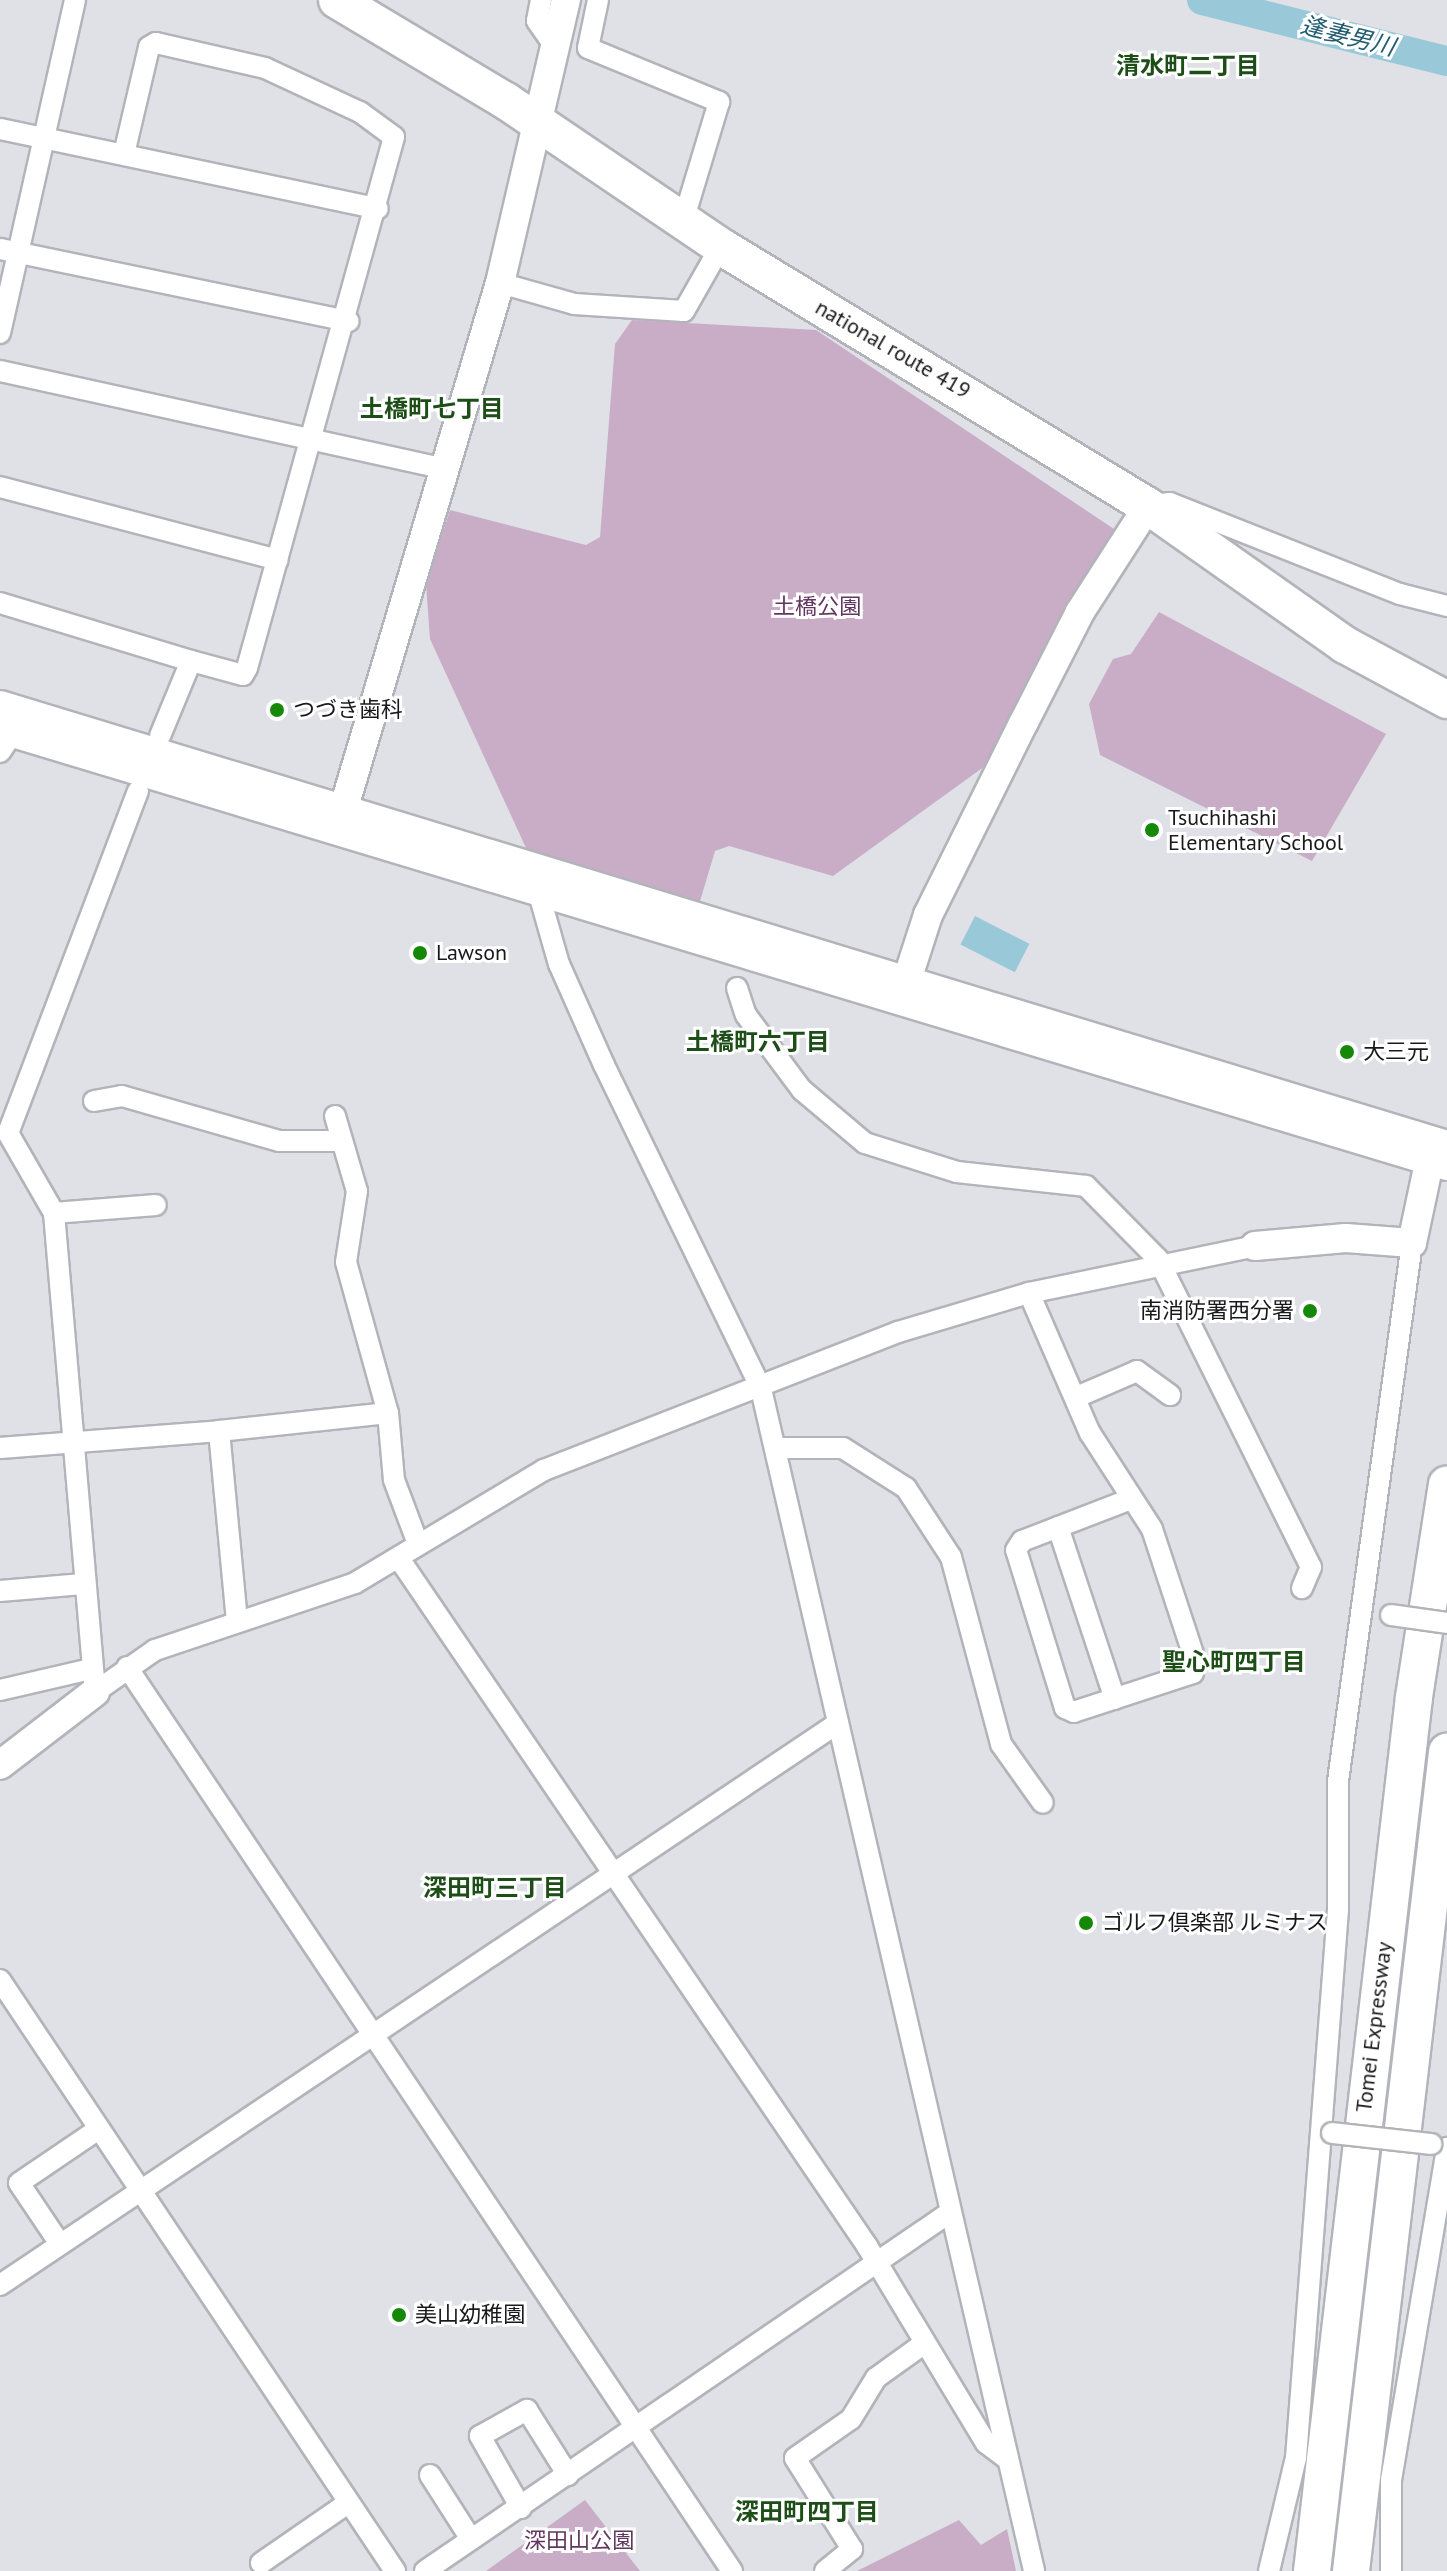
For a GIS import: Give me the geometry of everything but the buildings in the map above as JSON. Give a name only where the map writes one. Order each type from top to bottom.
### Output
[{"type":"highway","name":"national route 419","points":[[337,0],[537,124],[721,246],[1148,506],[1345,645],[1447,700]]},
{"type":"highway","name":"Tomei Expressway","points":[[1312,2571],[1414,1697],[1447,1485]]},
{"type":"highway","name":"Tomei Expressway","points":[[1351,2571],[1447,1752]]},
{"type":"street","points":[[0,333],[9,251],[43,138],[75,0]]},
{"type":"street","points":[[541,0],[537,21],[555,47]]},
{"type":"street","points":[[341,818],[500,283],[566,0]]},
{"type":"street","points":[[598,0],[588,48],[719,102],[683,221]]},
{"type":"street","points":[[0,603],[243,675],[349,321],[378,209],[390,131],[265,68],[156,43],[149,47],[124,154]]},
{"type":"street","points":[[0,129],[378,209]]},
{"type":"street","points":[[500,283],[574,304],[684,311],[721,246]]},
{"type":"street","points":[[9,251],[349,321]]},
{"type":"street","points":[[0,371],[314,437],[447,469]]},
{"type":"street","points":[[0,487],[278,560]]},
{"type":"street","points":[[906,983],[928,915],[1024,722],[1080,612],[1148,506],[1170,503],[1400,594],[1447,606]]},
{"type":"street","points":[[160,736],[191,661]]},
{"type":"street","points":[[0,705],[341,818],[906,983],[1443,1150]]},
{"type":"street","points":[[4,738],[341,818],[539,894],[1443,1150]]},
{"type":"street","points":[[92,1681],[54,1213],[4,1135],[138,791]]},
{"type":"street","points":[[539,894],[559,964],[604,1065],[761,1389],[1034,2571]]},
{"type":"street","points":[[737,988],[746,1015],[802,1090],[865,1143],[957,1172],[1086,1186],[1163,1268],[1311,1567],[1302,1588]]},
{"type":"street","points":[[94,1101],[122,1096],[279,1141],[338,1141]]},
{"type":"street","points":[[335,1116],[338,1141],[357,1191],[346,1262],[388,1413],[394,1480],[418,1544]]},
{"type":"street","points":[[1269,2571],[1296,2458],[1325,2132],[1338,1910],[1338,1781],[1412,1243],[1443,1150]]},
{"type":"street","points":[[54,1213],[156,1205]]},
{"type":"street","points":[[0,1690],[92,1681],[400,1560],[418,1544],[544,1470],[944,1316],[1029,1293],[1163,1268],[1255,1246],[1346,1238],[1412,1243]]},
{"type":"street","points":[[1029,1293],[1079,1396],[1090,1433],[1152,1529],[1195,1660],[1193,1673],[1115,1699],[1065,1708],[1016,1550],[1058,1527],[1131,1499]]},
{"type":"street","points":[[1079,1396],[1137,1371],[1170,1395]]},
{"type":"street","points":[[0,1448],[219,1431],[388,1413]]},
{"type":"street","points":[[219,1431],[237,1622]]},
{"type":"street","points":[[777,1448],[843,1448],[906,1488],[951,1557],[1001,1744],[1043,1803]]},
{"type":"street","points":[[1058,1527],[1115,1699]]},
{"type":"street","points":[[400,1560],[873,2261],[922,2345],[986,2443],[1006,2458]]},
{"type":"street","points":[[0,1591],[83,1584]]},
{"type":"street","points":[[1360,1610],[1447,1623]]},
{"type":"street","points":[[127,1667],[638,2424],[732,2571]]},
{"type":"street","points":[[0,1765],[92,1681]]},
{"type":"street","points":[[0,2285],[615,1876],[838,1723]]},
{"type":"street","points":[[0,1980],[136,2192],[395,2571]]},
{"type":"street","points":[[60,2244],[19,2183],[97,2130]]},
{"type":"street","points":[[1325,2132],[1442,2146],[1391,2480],[1391,2571]]},
{"type":"street","points":[[425,2571],[521,2508],[873,2261],[949,2213]]},
{"type":"street","points":[[825,2571],[852,2549],[795,2458],[851,2419],[876,2378],[922,2345]]},
{"type":"street","points":[[521,2508],[480,2436],[527,2410],[568,2475]]},
{"type":"street","points":[[430,2475],[471,2539]]},
{"type":"street","points":[[261,2563],[348,2503]]},
{"type":"green space","name":"土橋公園","points":[[632,320],[816,330],[1114,529],[992,761],[833,876],[729,846],[715,851],[698,908],[545,863],[526,848],[430,639],[426,584],[450,510],[586,545],[600,537],[615,344]]},
{"type":"green space","points":[[1159,612],[1386,734],[1312,861],[1100,755],[1089,704],[1113,659],[1131,654]]},
{"type":"green space","name":"深田山公園","points":[[585,2500],[640,2571],[486,2571]]},
{"type":"green space","points":[[959,2520],[981,2545],[1007,2529],[1016,2571],[857,2571]]},
{"type":"water","points":[[975,916],[1029,944],[1015,972],[960,945]]},
{"type":"waterway","name":"逢妻男川","points":[[1202,0],[1447,61]]},
{"type":"place","name":"つづき歯科","points":[[277,710]]},
{"type":"place","name":"Tsuchihashi Elementary School","points":[[1152,830]]},
{"type":"place","name":"Lawson","points":[[420,953]]},
{"type":"place","name":"大三元","points":[[1347,1052]]},
{"type":"place","name":"南消防署西分署","points":[[1310,1311]]},
{"type":"place","name":"ゴルフ倶楽部 ルミナス","points":[[1086,1923]]},
{"type":"place","name":"美山幼稚園","points":[[399,2315]]},
{"type":"district","name":"清水町二丁目","points":[[1188,66]]},
{"type":"district","name":"土橋町七丁目","points":[[432,409]]},
{"type":"district","name":"土橋町六丁目","points":[[758,1042]]},
{"type":"district","name":"聖心町四丁目","points":[[1234,1662]]},
{"type":"district","name":"深田町三丁目","points":[[495,1888]]},
{"type":"district","name":"深田町四丁目","points":[[807,2512]]}]
